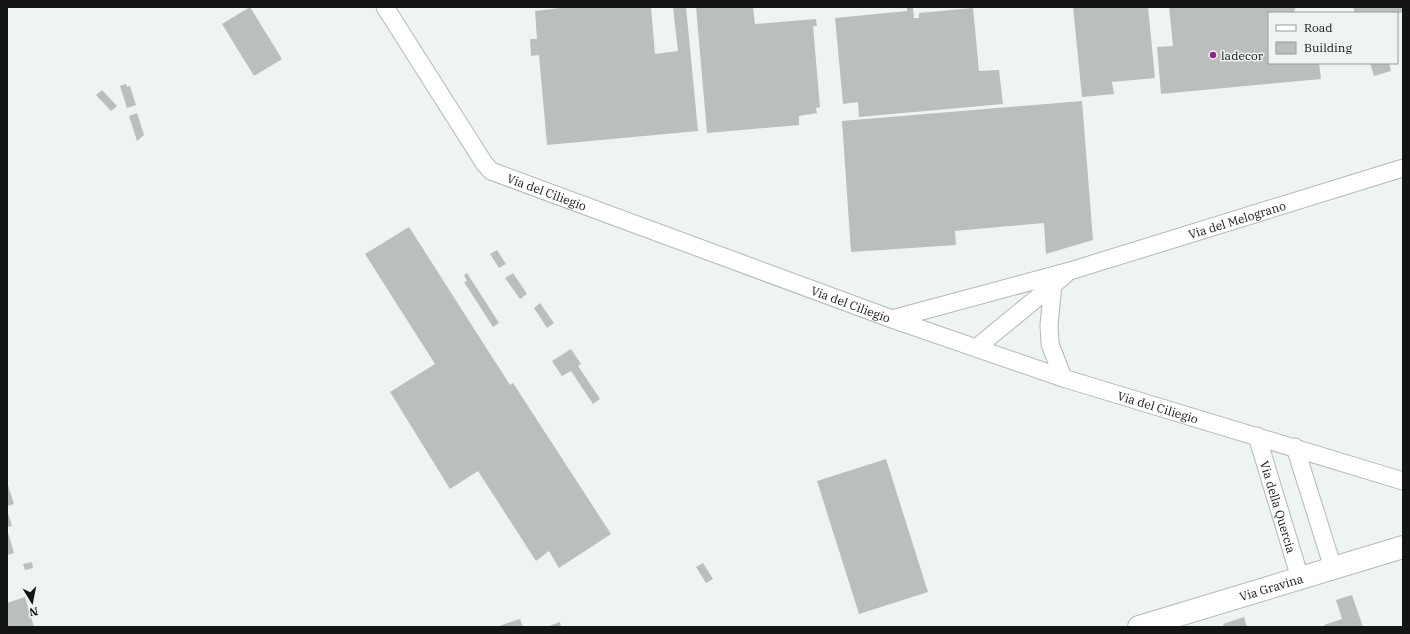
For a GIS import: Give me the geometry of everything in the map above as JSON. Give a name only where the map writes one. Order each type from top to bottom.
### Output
[{"type":"main road","name":"Via Gravina","points":[[1139,627],[1403,547]]},
{"type":"street","name":"Via del Ciliegio","points":[[385,7],[484,163],[491,171],[892,319],[1063,378],[1295,447],[1403,481]]},
{"type":"street","name":"Via del Melograno","points":[[892,319],[1070,271],[1403,168]]},
{"type":"street","points":[[976,348],[1070,271]]},
{"type":"street","points":[[1053,284],[1049,325],[1050,344],[1063,378]]},
{"type":"street","name":"Via della Quercia","points":[[1257,436],[1300,578]]},
{"type":"street","points":[[1295,447],[1333,568]]},
{"type":"building","points":[[250,7],[282,59],[254,76],[222,24]]},
{"type":"building","points":[[569,7],[651,7],[655,54],[678,51],[673,7],[686,7],[698,131],[547,145],[539,55],[531,56],[530,39],[537,39],[535,11]]},
{"type":"building","points":[[696,7],[753,7],[755,24],[816,19],[817,26],[813,26],[820,107],[816,108],[817,113],[799,116],[799,125],[707,133]]},
{"type":"building","points":[[907,7],[913,7],[914,18],[919,18],[919,13],[973,8],[979,71],[999,70],[1003,104],[859,117],[858,102],[843,104],[835,18],[907,11]]},
{"type":"building","points":[[1073,7],[1148,7],[1155,78],[1112,82],[1114,94],[1082,97]]},
{"type":"building","name":"ladecor","points":[[1169,7],[1296,7],[1294,12],[1268,12],[1268,64],[1319,64],[1321,79],[1161,94],[1157,47],[1173,46]]},
{"type":"building","points":[[1353,7],[1403,7],[1403,12],[1398,14],[1398,12],[1355,12]]},
{"type":"building","points":[[1370,64],[1389,64],[1391,71],[1374,76]]},
{"type":"building","points":[[126,84],[127,87],[130,86],[136,105],[127,108],[120,86]]},
{"type":"building","points":[[102,90],[117,106],[111,111],[96,95]]},
{"type":"building","points":[[1082,101],[1093,240],[1046,254],[1044,223],[955,231],[956,245],[851,252],[842,121]]},
{"type":"building","points":[[137,113],[144,135],[137,141],[129,116]]},
{"type":"building","points":[[409,227],[510,385],[513,383],[611,534],[559,568],[549,551],[536,561],[478,471],[450,489],[390,392],[435,364],[365,254]]},
{"type":"building","points":[[497,250],[506,264],[499,268],[490,254]]},
{"type":"building","points":[[467,273],[499,323],[493,327],[464,282],[467,281],[464,275]]},
{"type":"building","points":[[513,273],[527,294],[520,299],[505,278]]},
{"type":"building","points":[[540,303],[554,323],[547,328],[534,308]]},
{"type":"building","points":[[571,349],[581,364],[578,366],[600,399],[593,404],[571,371],[562,376],[552,361]]},
{"type":"building","points":[[886,459],[928,592],[859,614],[817,481]]},
{"type":"building","points":[[7,482],[14,504],[7,506]]},
{"type":"building","points":[[7,510],[12,526],[7,527]]},
{"type":"building","points":[[7,529],[14,553],[7,555]]},
{"type":"building","points":[[32,562],[33,568],[25,570],[23,564]]},
{"type":"building","points":[[703,563],[713,579],[706,583],[696,567]]},
{"type":"building","points":[[1352,595],[1363,627],[1324,627],[1324,625],[1342,619],[1336,600]]},
{"type":"building","points":[[25,597],[34,627],[7,627],[7,603]]},
{"type":"building","points":[[1244,617],[1247,627],[1224,627],[1223,624]]},
{"type":"building","points":[[520,619],[523,627],[496,627]]},
{"type":"building","points":[[560,622],[561,627],[546,627]]},
{"type":"place","name":"ladecor","points":[[1213,55]]}]
